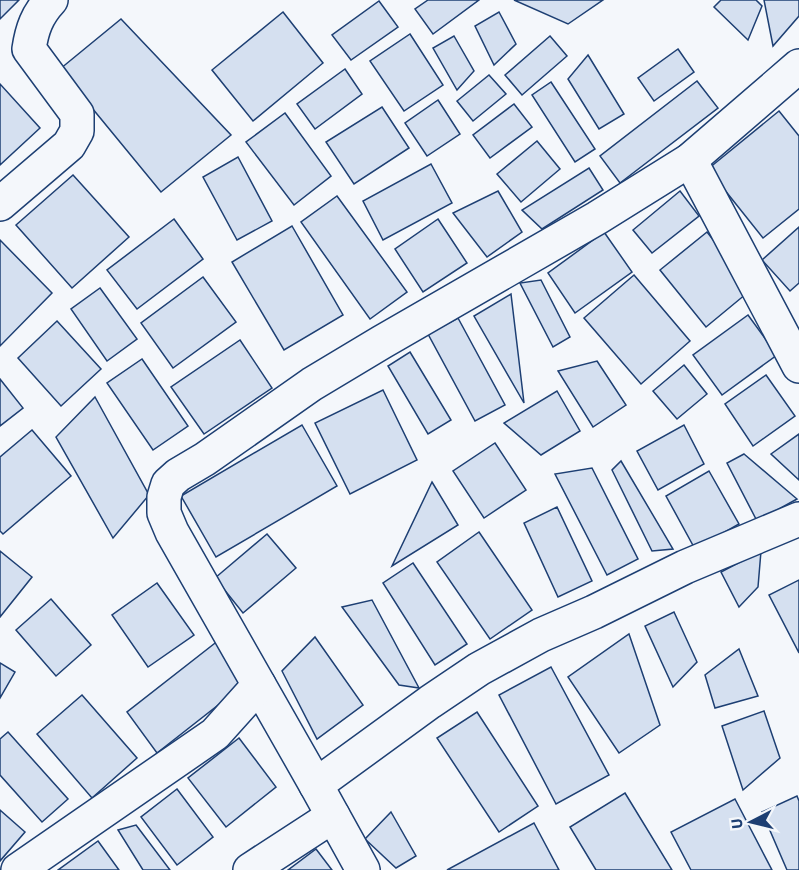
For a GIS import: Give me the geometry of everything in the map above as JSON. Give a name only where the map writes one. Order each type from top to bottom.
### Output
[{"type":"street","points":[[0,204],[69,145],[77,131],[77,114],[29,49],[31,31],[40,11],[51,0]]},
{"type":"street","points":[[363,870],[172,532],[164,513],[164,497],[168,484],[322,378],[597,218],[690,160],[799,66]]},
{"type":"street","points":[[690,160],[799,366]]},
{"type":"street","points":[[316,785],[430,702],[500,657],[541,634],[594,612],[685,567],[799,519]]},
{"type":"street","points":[[18,870],[215,734],[259,685]]},
{"type":"street","points":[[250,870],[333,816]]},
{"type":"building","points":[[0,0],[19,0],[0,19]]},
{"type":"building","points":[[428,0],[479,0],[433,34],[415,9]]},
{"type":"building","points":[[514,0],[603,0],[568,24]]},
{"type":"building","points":[[721,0],[756,0],[762,6],[748,40],[714,7]]},
{"type":"building","points":[[764,0],[799,0],[799,16],[773,46]]},
{"type":"building","points":[[379,1],[398,27],[351,60],[332,35]]},
{"type":"building","points":[[283,12],[323,63],[253,121],[212,70]]},
{"type":"building","points":[[499,12],[516,44],[494,65],[475,26]]},
{"type":"building","points":[[121,19],[231,135],[161,192],[60,69]]},
{"type":"building","points":[[410,34],[443,85],[404,111],[370,61]]},
{"type":"building","points":[[454,36],[474,71],[457,90],[433,48]]},
{"type":"building","points":[[550,36],[567,56],[522,95],[505,75]]},
{"type":"building","points":[[678,49],[694,72],[654,101],[638,78]]},
{"type":"building","points":[[588,55],[624,114],[599,129],[568,79]]},
{"type":"building","points":[[345,69],[362,94],[315,129],[297,104]]},
{"type":"building","points":[[489,75],[506,94],[473,121],[457,101]]},
{"type":"building","points":[[697,81],[718,108],[620,183],[600,156]]},
{"type":"building","points":[[551,82],[595,149],[575,162],[532,95]]},
{"type":"building","points":[[0,84],[40,128],[0,165]]},
{"type":"building","points":[[438,100],[460,134],[427,156],[405,123]]},
{"type":"building","points":[[514,104],[532,127],[490,158],[473,135]]},
{"type":"building","points":[[382,107],[409,148],[354,184],[326,142]]},
{"type":"building","points":[[779,111],[799,136],[799,209],[763,238],[708,169]]},
{"type":"building","points":[[285,113],[331,176],[294,205],[246,142]]},
{"type":"building","points":[[537,141],[560,169],[521,202],[497,174]]},
{"type":"building","points":[[238,157],[272,221],[237,240],[203,177]]},
{"type":"building","points":[[431,164],[452,203],[383,240],[363,201]]},
{"type":"building","points":[[589,168],[603,190],[542,229],[522,210]]},
{"type":"building","points":[[73,175],[129,237],[72,288],[16,225]]},
{"type":"building","points":[[498,191],[522,232],[487,257],[453,213]]},
{"type":"building","points":[[680,191],[699,216],[652,253],[633,230]]},
{"type":"building","points":[[337,196],[407,292],[370,319],[301,222]]},
{"type":"building","points":[[174,219],[203,259],[137,309],[107,270]]},
{"type":"building","points":[[438,219],[467,263],[423,292],[395,249]]},
{"type":"building","points":[[292,226],[343,315],[284,350],[232,262]]},
{"type":"building","points":[[799,227],[799,283],[790,291],[762,260]]},
{"type":"building","points":[[604,232],[632,272],[575,313],[548,273]]},
{"type":"building","points":[[707,232],[752,289],[706,327],[660,270]]},
{"type":"building","points":[[0,240],[52,293],[0,346]]},
{"type":"building","points":[[634,275],[690,341],[641,384],[584,318]]},
{"type":"building","points":[[203,277],[236,322],[173,368],[141,323]]},
{"type":"building","points":[[541,280],[570,337],[553,347],[520,283]]},
{"type":"building","points":[[100,288],[137,339],[107,361],[71,309]]},
{"type":"building","points":[[511,294],[524,403],[474,316]]},
{"type":"building","points":[[748,315],[777,355],[722,395],[693,355]]},
{"type":"building","points":[[458,318],[505,405],[475,421],[428,334]]},
{"type":"building","points":[[57,321],[101,369],[61,406],[18,358]]},
{"type":"building","points":[[240,340],[272,388],[204,434],[171,387]]},
{"type":"building","points":[[410,352],[451,420],[428,434],[388,366]]},
{"type":"building","points":[[142,359],[188,426],[153,450],[107,383]]},
{"type":"building","points":[[597,361],[626,405],[593,427],[558,371]]},
{"type":"building","points":[[684,365],[707,394],[677,419],[653,391]]},
{"type":"building","points":[[766,375],[795,416],[753,446],[725,404]]},
{"type":"building","points":[[0,379],[23,408],[0,426]]},
{"type":"building","points":[[383,390],[417,460],[350,494],[315,423]]},
{"type":"building","points":[[557,391],[580,431],[541,455],[504,423]]},
{"type":"building","points":[[95,397],[149,495],[113,538],[56,437]]},
{"type":"building","points":[[302,425],[337,486],[216,557],[181,496]]},
{"type":"building","points":[[684,425],[704,464],[658,490],[637,451]]},
{"type":"building","points":[[32,430],[71,476],[3,534],[0,531],[0,457]]},
{"type":"building","points":[[799,434],[799,480],[771,454]]},
{"type":"building","points":[[495,443],[526,490],[484,518],[453,471]]},
{"type":"building","points":[[744,454],[797,499],[757,521],[727,463]]},
{"type":"building","points":[[621,461],[673,549],[652,551],[612,470]]},
{"type":"building","points":[[592,468],[638,559],[607,575],[555,474]]},
{"type":"building","points":[[709,471],[739,524],[695,549],[666,496]]},
{"type":"building","points":[[432,482],[458,525],[392,566]]},
{"type":"building","points":[[557,507],[592,581],[558,597],[524,523]]},
{"type":"building","points":[[479,532],[532,610],[490,639],[437,562]]},
{"type":"building","points":[[267,534],[296,568],[243,613],[215,578]]},
{"type":"building","points":[[0,551],[32,577],[0,617]]},
{"type":"building","points":[[761,551],[758,587],[739,607],[721,572]]},
{"type":"building","points":[[413,563],[467,644],[435,665],[383,583]]},
{"type":"building","points":[[799,580],[799,653],[769,595]]},
{"type":"building","points":[[157,583],[194,635],[148,667],[112,615]]},
{"type":"building","points":[[51,599],[91,645],[56,676],[16,630]]},
{"type":"building","points":[[372,600],[419,688],[399,685],[342,607]]},
{"type":"building","points":[[674,612],[697,662],[673,687],[645,626]]},
{"type":"building","points":[[629,634],[660,725],[619,753],[568,677]]},
{"type":"building","points":[[315,637],[363,705],[317,739],[282,671]]},
{"type":"building","points":[[219,640],[250,680],[157,753],[127,712]]},
{"type":"building","points":[[739,649],[758,696],[715,708],[705,675]]},
{"type":"building","points":[[0,663],[15,672],[0,698]]},
{"type":"building","points":[[551,667],[609,775],[556,804],[499,695]]},
{"type":"building","points":[[82,695],[137,758],[92,798],[37,734]]},
{"type":"building","points":[[764,711],[780,758],[743,790],[722,726]]},
{"type":"building","points":[[477,712],[538,806],[499,832],[437,738]]},
{"type":"building","points":[[8,732],[68,799],[42,822],[0,775],[0,739]]},
{"type":"building","points":[[239,738],[276,787],[226,827],[188,778]]},
{"type":"building","points":[[177,789],[213,837],[177,865],[141,817]]},
{"type":"building","points":[[625,793],[672,870],[596,870],[570,827]]},
{"type":"building","points":[[797,796],[799,801],[799,870],[787,870],[762,812]]},
{"type":"building","points":[[735,799],[772,870],[691,870],[671,832]]},
{"type":"building","points":[[0,810],[25,832],[0,861]]},
{"type":"building","points":[[391,812],[416,856],[396,868],[365,839]]},
{"type":"building","points":[[534,823],[559,870],[447,870]]},
{"type":"building","points":[[136,825],[170,870],[143,870],[118,830]]},
{"type":"building","points":[[98,841],[119,870],[58,870]]},
{"type":"building","points":[[316,849],[332,870],[288,870]]}]
